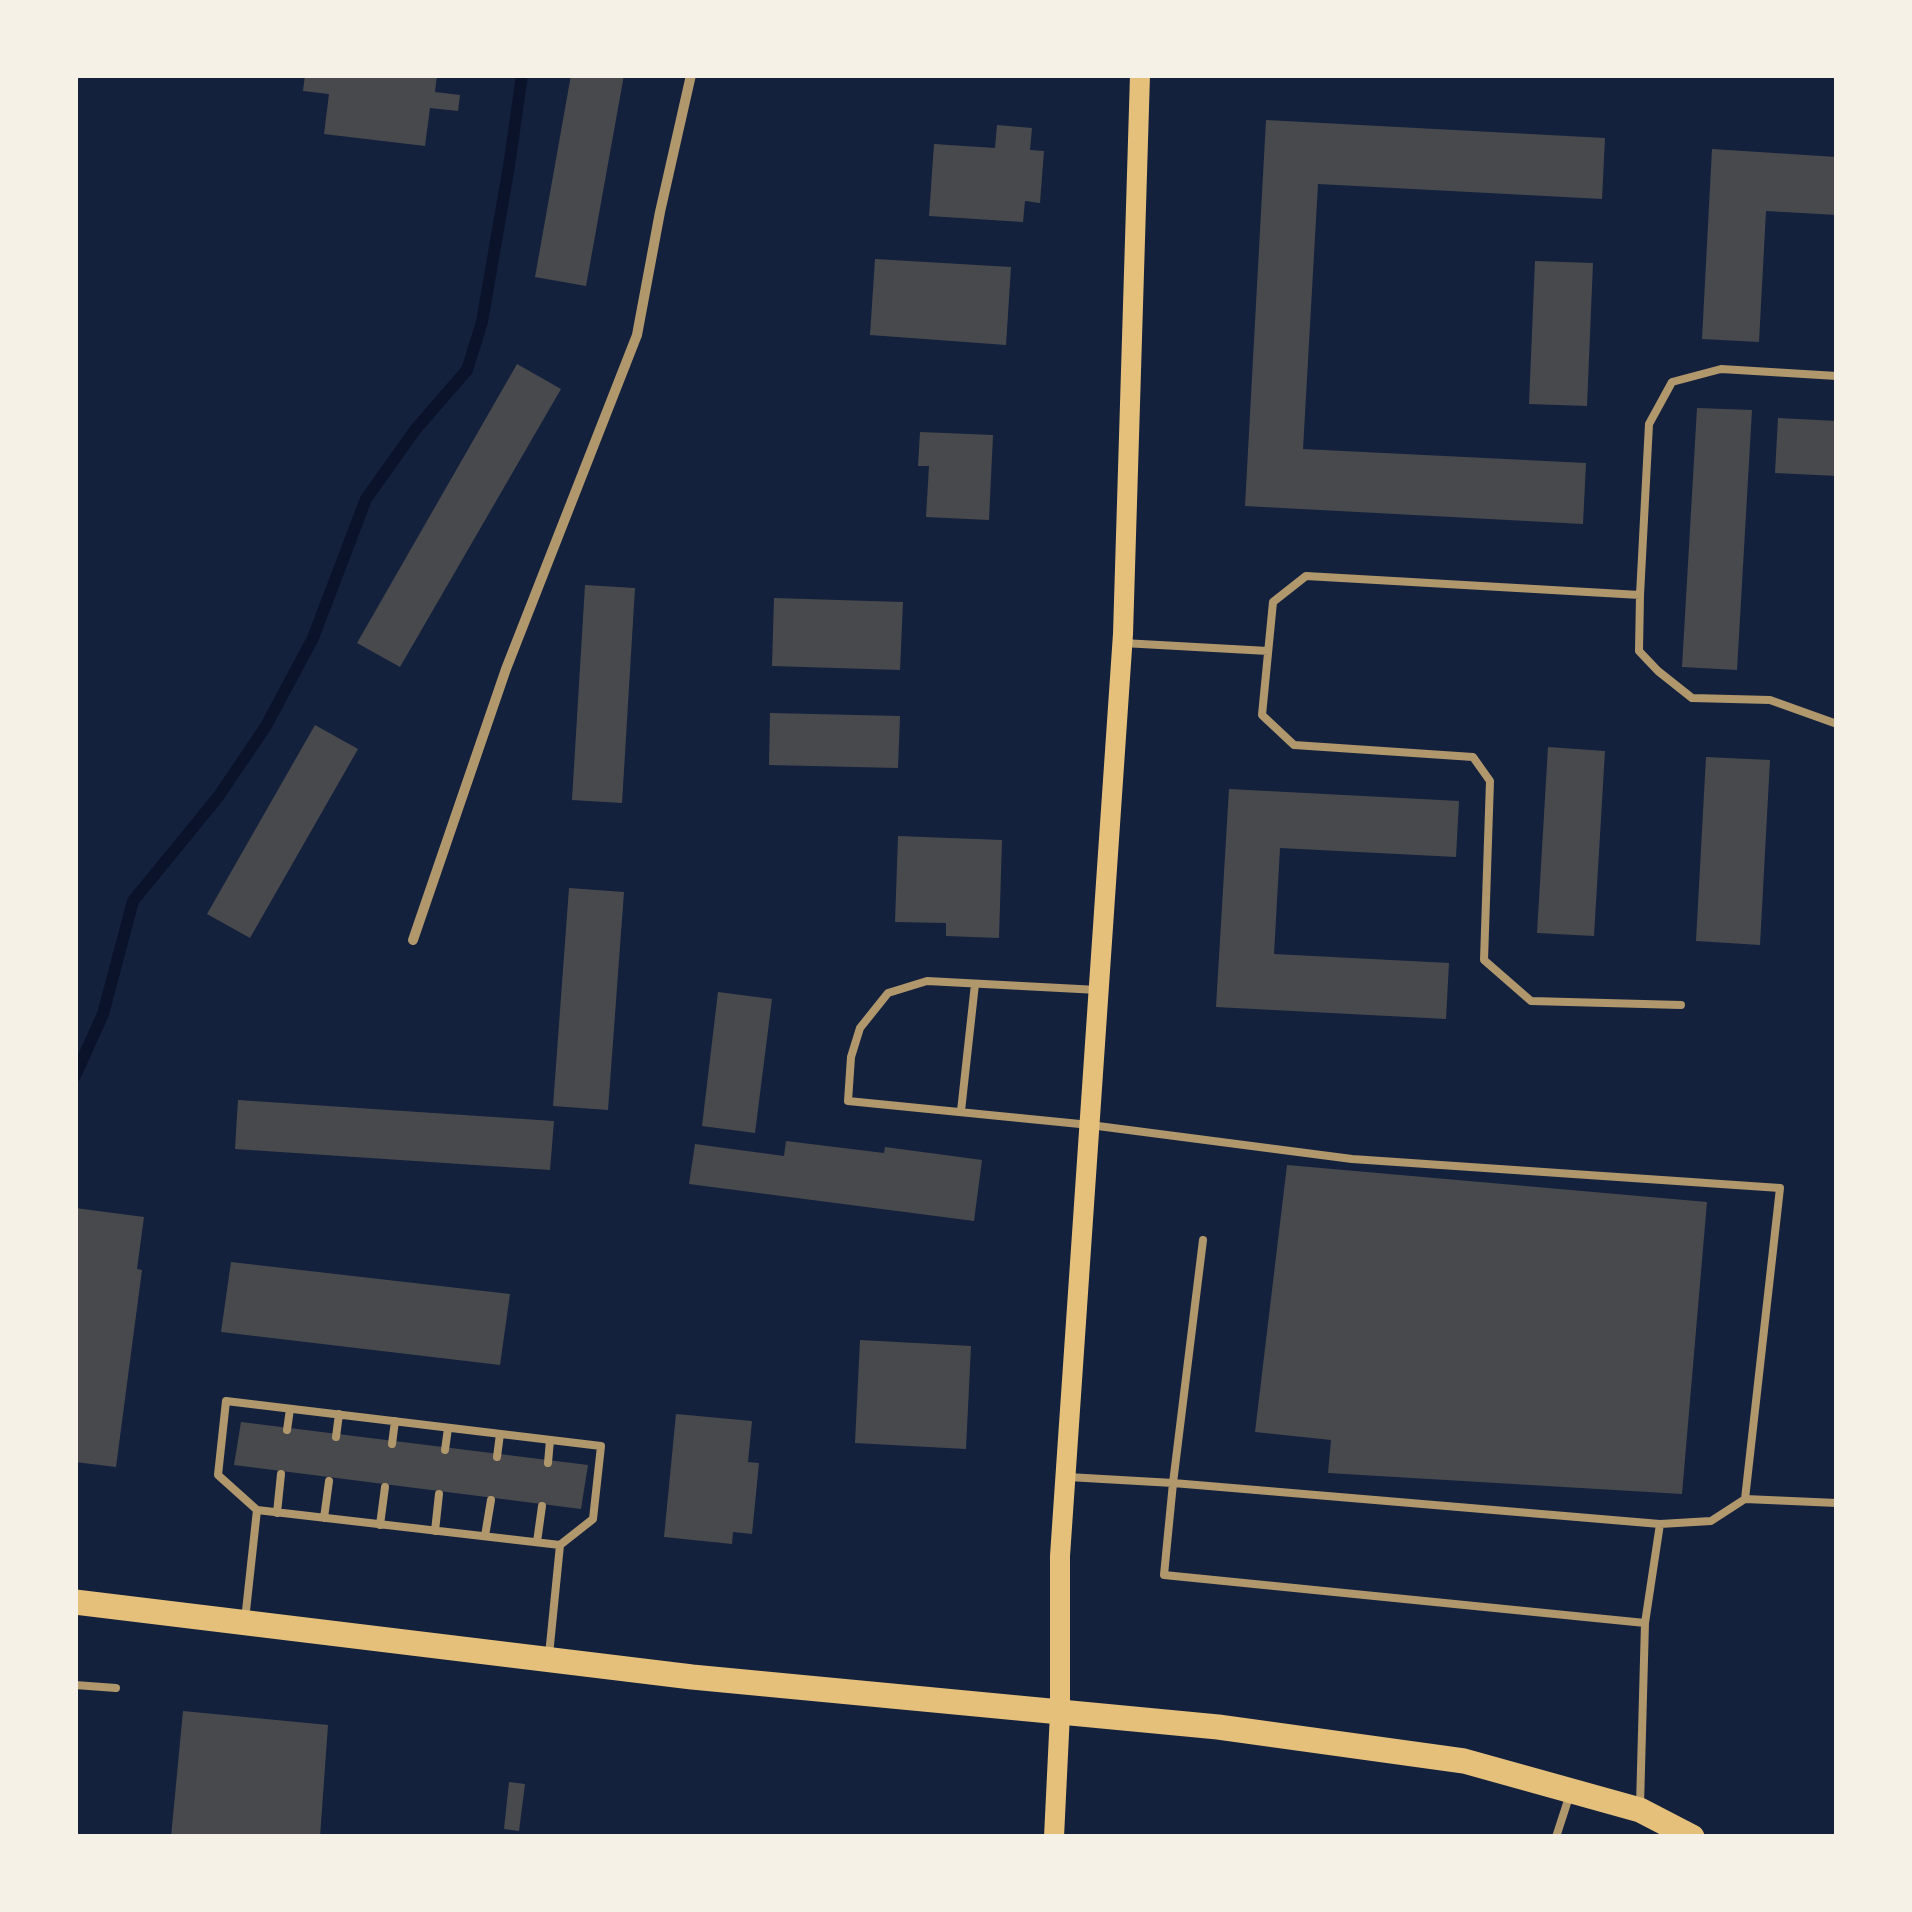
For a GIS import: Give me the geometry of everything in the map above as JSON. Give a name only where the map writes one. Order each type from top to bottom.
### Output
[{"type":"main road","points":[[1054,1837],[1060,1713],[1060,1556],[1122,643],[1140,75]]},
{"type":"main road","points":[[75,1602],[692,1677],[1218,1727],[1464,1762],[1640,1810],[1683,1835]]},
{"type":"street","points":[[412,940],[506,668],[638,335],[660,212],[692,75]]},
{"type":"lane","points":[[1837,376],[1721,369],[1672,382],[1649,424],[1639,651],[1692,698],[1770,700],[1837,724]]},
{"type":"lane","points":[[1640,595],[1306,576],[1274,602],[1262,715],[1294,745],[1473,757],[1490,781],[1484,960],[1532,1001],[1681,1005]]},
{"type":"lane","points":[[1122,643],[1268,651]]},
{"type":"lane","points":[[1098,990],[927,981],[888,993],[860,1028],[851,1057],[848,1101],[962,1110],[1352,1159],[1780,1188],[1745,1500]]},
{"type":"lane","points":[[962,1110],[975,984]]},
{"type":"lane","points":[[1204,1240],[1164,1575],[1645,1623]]},
{"type":"lane","points":[[226,1401],[339,1414],[601,1446],[593,1519],[560,1545],[380,1525],[257,1510],[218,1476],[226,1401]]},
{"type":"lane","points":[[287,1430],[290,1409]]},
{"type":"lane","points":[[336,1437],[339,1414]]},
{"type":"lane","points":[[392,1444],[395,1421]]},
{"type":"lane","points":[[445,1450],[448,1428]]},
{"type":"lane","points":[[497,1456],[500,1434]]},
{"type":"lane","points":[[548,1462],[550,1440]]},
{"type":"lane","points":[[277,1513],[281,1474]]},
{"type":"lane","points":[[1065,1476],[1660,1524],[1711,1521],[1745,1500],[1837,1503]]},
{"type":"lane","points":[[324,1518],[329,1480]]},
{"type":"lane","points":[[380,1525],[385,1487]]},
{"type":"lane","points":[[435,1531],[440,1494]]},
{"type":"lane","points":[[486,1536],[491,1500]]},
{"type":"lane","points":[[537,1542],[542,1506]]},
{"type":"lane","points":[[244,1623],[257,1510]]},
{"type":"lane","points":[[1640,1810],[1645,1623],[1660,1524]]},
{"type":"lane","points":[[548,1660],[560,1545]]},
{"type":"lane","points":[[75,1685],[116,1688]]},
{"type":"lane","points":[[1556,1837],[1571,1790]]},
{"type":"building","points":[[305,75],[437,75],[435,92],[460,95],[458,111],[430,108],[425,146],[324,134],[329,94],[303,91]]},
{"type":"building","points":[[571,75],[624,75],[586,286],[535,277]]},
{"type":"building","points":[[1266,120],[1605,138],[1602,199],[1318,184],[1303,449],[1586,463],[1583,524],[1245,506]]},
{"type":"building","points":[[997,125],[1032,128],[1030,150],[1044,151],[1040,203],[1025,201],[1023,222],[929,216],[934,144],[995,148]]},
{"type":"building","points":[[1712,149],[1837,157],[1837,215],[1766,211],[1759,342],[1702,339]]},
{"type":"building","points":[[875,259],[1011,267],[1006,345],[870,335]]},
{"type":"building","points":[[1535,261],[1593,263],[1587,406],[1529,404]]},
{"type":"building","points":[[517,364],[561,389],[400,667],[357,643]]},
{"type":"building","points":[[1697,408],[1752,410],[1737,670],[1682,667]]},
{"type":"building","points":[[1778,418],[1837,421],[1837,476],[1775,473]]},
{"type":"building","points":[[920,432],[993,435],[989,520],[926,517],[929,466],[918,466]]},
{"type":"building","points":[[585,585],[635,588],[622,803],[572,800]]},
{"type":"building","points":[[774,598],[903,602],[900,670],[772,666]]},
{"type":"building","points":[[770,713],[900,716],[898,768],[769,765]]},
{"type":"building","points":[[315,725],[358,749],[250,938],[207,914]]},
{"type":"building","points":[[1548,747],[1605,751],[1594,936],[1537,933]]},
{"type":"building","points":[[1706,757],[1770,760],[1760,945],[1696,941]]},
{"type":"building","points":[[1229,789],[1459,801],[1456,857],[1280,848],[1274,954],[1449,963],[1446,1019],[1216,1007]]},
{"type":"building","points":[[898,836],[1002,840],[999,938],[946,936],[946,923],[895,922]]},
{"type":"building","points":[[569,888],[624,892],[608,1110],[553,1106]]},
{"type":"building","points":[[718,992],[772,999],[755,1133],[702,1126]]},
{"type":"building","points":[[238,1100],[554,1121],[550,1170],[235,1149]]},
{"type":"building","points":[[786,1141],[884,1153],[885,1147],[982,1160],[974,1221],[689,1184],[695,1144],[784,1156]]},
{"type":"building","points":[[1287,1165],[1707,1202],[1682,1494],[1328,1473],[1331,1440],[1255,1432]]},
{"type":"building","points":[[75,1208],[144,1217],[137,1269],[142,1270],[116,1467],[75,1462]]},
{"type":"building","points":[[231,1262],[510,1294],[500,1365],[221,1332]]},
{"type":"building","points":[[860,1340],[971,1346],[966,1449],[855,1443]]},
{"type":"building","points":[[676,1414],[752,1421],[748,1462],[759,1463],[752,1534],[733,1532],[732,1544],[664,1537]]},
{"type":"building","points":[[241,1422],[588,1465],[581,1509],[234,1465]]},
{"type":"building","points":[[183,1711],[328,1725],[320,1837],[171,1837]]},
{"type":"building","points":[[509,1782],[525,1784],[519,1831],[504,1829]]},
{"type":"waterway","points":[[75,1076],[103,1014],[133,901],[218,797],[266,726],[313,638],[366,499],[415,430],[467,370],[482,322],[522,75]]}]
